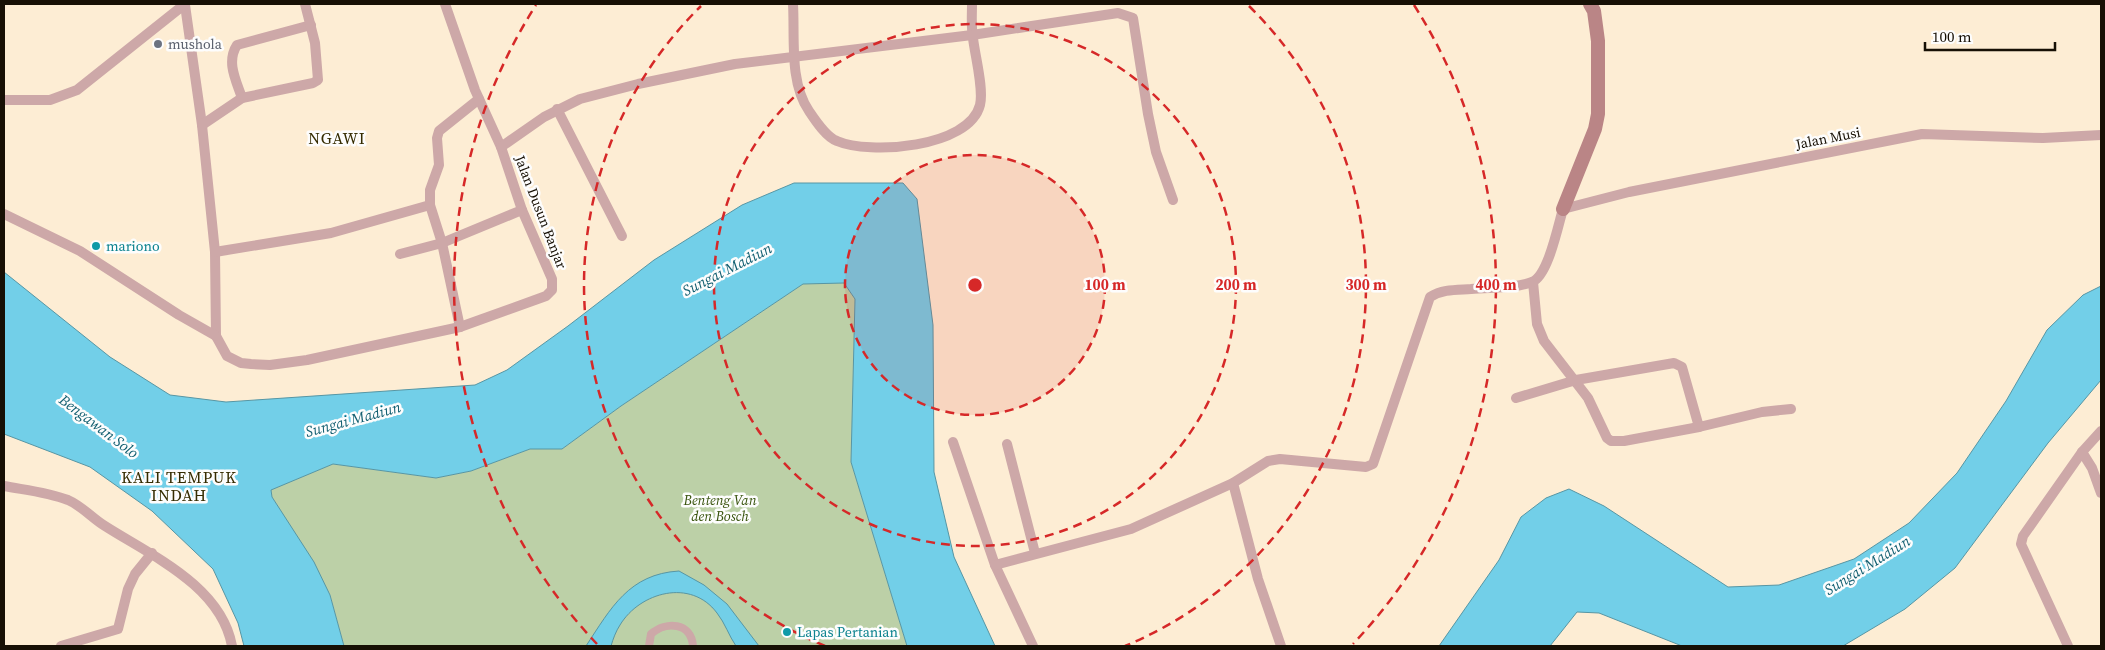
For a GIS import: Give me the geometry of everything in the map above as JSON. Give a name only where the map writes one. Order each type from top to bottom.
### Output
[{"type":"main road","points":[[1563,209],[1595,129],[1598,114],[1598,41],[1594,11],[1590,4]]},
{"type":"street","points":[[4,100],[50,100],[78,90],[185,4]]},
{"type":"street","points":[[185,4],[202,125],[215,252],[216,336]]},
{"type":"street","points":[[202,125],[242,98],[313,83],[318,80],[305,4]]},
{"type":"street","name":"Jalan Dusun Banjar","points":[[4,214],[80,251],[179,315],[216,336],[231,359],[241,363],[270,365],[307,360],[460,327],[546,296],[552,290],[552,279],[522,210],[501,147],[479,99],[445,4]]},
{"type":"street","points":[[794,4],[795,56],[800,96],[809,111],[831,138],[851,146],[916,146],[950,136],[968,123],[980,105],[972,35],[972,4]]},
{"type":"street","points":[[501,147],[557,110],[580,99],[638,84],[735,64],[972,35],[1118,13],[1133,18],[1156,152],[1173,200]]},
{"type":"street","points":[[242,98],[232,68],[232,53],[237,45],[310,25]]},
{"type":"street","points":[[460,327],[442,243],[430,205],[430,190],[439,161],[437,135],[445,126],[479,99]]},
{"type":"street","points":[[557,110],[622,236]]},
{"type":"street","name":"Jalan Musi","points":[[1563,209],[1630,192],[1922,134],[2025,138],[2101,135]]},
{"type":"street","points":[[215,252],[331,233],[430,205]]},
{"type":"street","points":[[995,565],[1130,528],[1233,483],[1252,469],[1268,461],[1280,459],[1366,467],[1373,464],[1430,297],[1446,290],[1518,285],[1533,282],[1539,278],[1546,264],[1563,209]]},
{"type":"street","points":[[400,254],[442,243],[522,210]]},
{"type":"street","points":[[1533,282],[1537,324],[1544,341],[1576,380],[1588,398],[1607,438],[1611,441],[1624,441],[1699,428],[1762,412],[1791,409]]},
{"type":"street","points":[[1516,398],[1576,380],[1678,364],[1685,378],[1699,428]]},
{"type":"street","points":[[2068,646],[2021,544],[2023,536],[2082,452],[2101,431]]},
{"type":"street","points":[[953,442],[995,565],[1033,646]]},
{"type":"street","points":[[1007,444],[1035,553]]},
{"type":"street","points":[[2082,452],[2092,468],[2101,493]]},
{"type":"street","points":[[1233,483],[1258,579],[1281,646]]},
{"type":"street","points":[[4,486],[41,492],[70,501],[94,519],[152,553],[198,590],[219,612],[230,630],[232,646]]},
{"type":"street","points":[[61,646],[118,629],[128,589],[135,574],[152,553]]},
{"type":"street","points":[[649,646],[651,634],[663,626],[672,625],[682,627],[688,633],[693,646]]},
{"type":"green space","name":"Benteng Van den Bosch","points":[[844,283],[855,299],[851,462],[907,646],[344,646],[330,595],[272,497],[270,490],[333,464],[436,478],[471,471],[530,449],[562,449],[621,406],[803,284]]},
{"type":"water","points":[[794,183],[903,183],[917,199],[933,325],[934,472],[954,557],[995,646],[907,646],[851,462],[855,299],[844,283],[803,284],[621,406],[562,449],[530,449],[471,471],[436,478],[333,464],[271,490],[272,497],[314,562],[330,595],[344,646],[244,646],[238,623],[213,569],[152,511],[90,467],[4,434],[4,272],[110,357],[170,395],[226,402],[475,385],[507,370],[654,260],[742,205]]},
{"type":"water","name":"Sungai Madiun","points":[[2101,286],[2101,380],[2048,443],[1955,568],[1905,609],[1843,646],[1682,646],[1599,613],[1577,612],[1550,646],[1439,646],[1499,560],[1521,517],[1546,498],[1569,489],[1604,506],[1728,587],[1779,585],[1854,559],[1909,523],[1957,473],[2006,401],[2047,330],[2083,295]]},
{"type":"water","points":[[679,571],[704,585],[727,604],[759,646],[736,646],[720,617],[706,602],[694,595],[680,593],[653,597],[640,604],[620,625],[611,646],[586,646],[613,606],[634,586],[662,574]]},
{"type":"place","name":"mushola","points":[[158,44]]},
{"type":"place","name":"mariono","points":[[96,246]]},
{"type":"place","name":"Lapas Pertanian","points":[[787,632]]},
{"type":"district","name":"NGAWI","points":[[337,138]]},
{"type":"district","name":"KALI TEMPUK INDAH","points":[[179,486]]},
{"type":"water label","name":"Bengawan Solo","points":[[99,426]]}]
